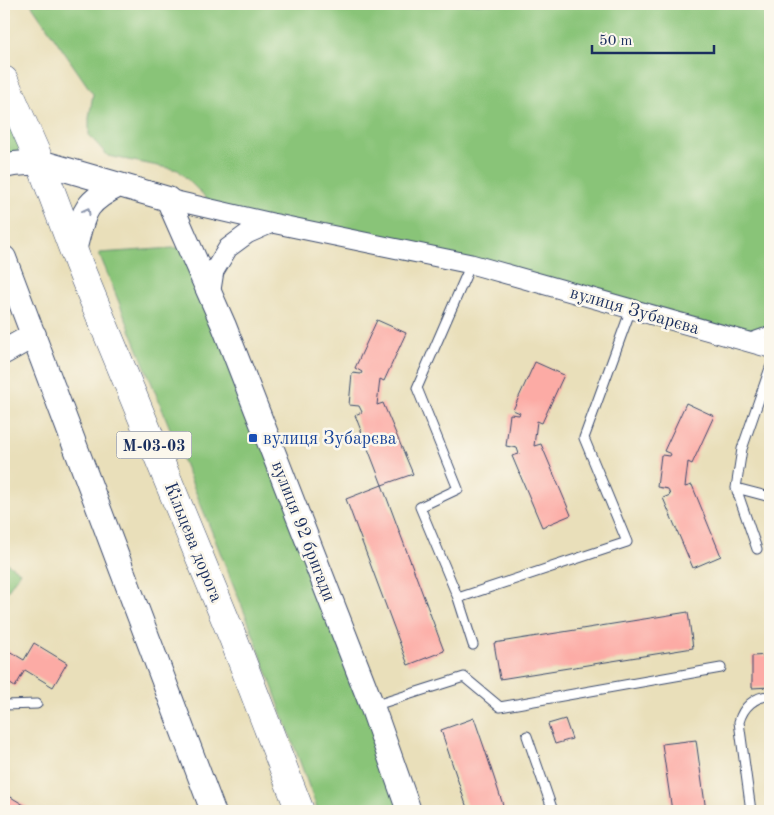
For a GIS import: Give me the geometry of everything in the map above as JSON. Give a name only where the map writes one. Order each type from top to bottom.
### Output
[{"type":"highway","name":"Кільцева дорога","points":[[4,80],[40,162],[74,251],[233,638],[300,811]]},
{"type":"street","name":"вулиця Зубарєва","points":[[4,166],[40,162],[168,199],[272,223],[471,264],[770,348]]},
{"type":"street","points":[[74,251],[87,209],[95,199],[119,185]]},
{"type":"street","name":"вулиця 92 бригади","points":[[168,199],[224,326],[372,706],[409,811]]},
{"type":"street","points":[[210,296],[214,271],[228,248],[247,234],[272,223]]},
{"type":"street","points":[[4,258],[213,811]]},
{"type":"street","points":[[4,352],[34,335]]},
{"type":"lane","points":[[471,264],[418,388],[458,489],[420,507],[458,598],[474,645]]},
{"type":"lane","points":[[458,598],[627,542],[584,438],[631,309]]},
{"type":"lane","points":[[742,340],[770,331]]},
{"type":"lane","points":[[757,549],[736,488],[742,449],[770,368]]},
{"type":"lane","points":[[736,488],[770,497]]},
{"type":"lane","points":[[372,706],[464,677],[500,707],[721,668]]},
{"type":"lane","points":[[751,811],[739,722],[741,715],[752,702],[764,696],[770,696]]},
{"type":"lane","points":[[4,705],[37,704]]},
{"type":"lane","points":[[527,736],[553,811]]},
{"type":"green space","points":[[31,4],[770,4],[770,331],[742,340],[218,210],[178,170],[108,156],[89,135],[89,118],[93,94]]},
{"type":"green space","points":[[4,82],[40,162],[4,166]]},
{"type":"green space","points":[[188,247],[409,811],[318,811],[250,626],[99,253]]},
{"type":"green space","points":[[4,561],[20,572],[4,596]]},
{"type":"building","points":[[377,320],[406,333],[384,381],[380,379],[377,405],[383,403],[413,474],[382,485],[355,415],[362,412],[359,406],[349,405],[352,373],[361,374],[362,372],[355,368]]},
{"type":"building","points":[[535,362],[564,375],[542,423],[537,421],[534,446],[541,444],[571,515],[542,527],[512,456],[519,454],[517,448],[506,446],[510,414],[519,415],[520,413],[513,410]]},
{"type":"building","points":[[686,403],[714,416],[692,464],[688,462],[685,487],[692,485],[721,556],[693,568],[663,498],[670,495],[668,489],[657,487],[661,455],[670,456],[671,454],[664,451]]},
{"type":"building","points":[[382,485],[444,651],[408,665],[346,499]]},
{"type":"building","points":[[688,612],[693,648],[500,679],[494,643]]},
{"type":"building","points":[[34,643],[67,663],[53,687],[25,670],[15,687],[4,680],[4,648],[24,660]]},
{"type":"building","points":[[770,655],[770,687],[752,688],[752,656]]},
{"type":"building","points":[[474,718],[505,811],[468,811],[441,730]]},
{"type":"building","points":[[565,719],[572,739],[555,744],[548,724]]},
{"type":"building","points":[[696,740],[706,811],[672,811],[662,744]]},
{"type":"building","points":[[4,793],[34,811],[4,811]]},
{"type":"place","name":"вулиця Зубарєва","points":[[253,438]]}]
